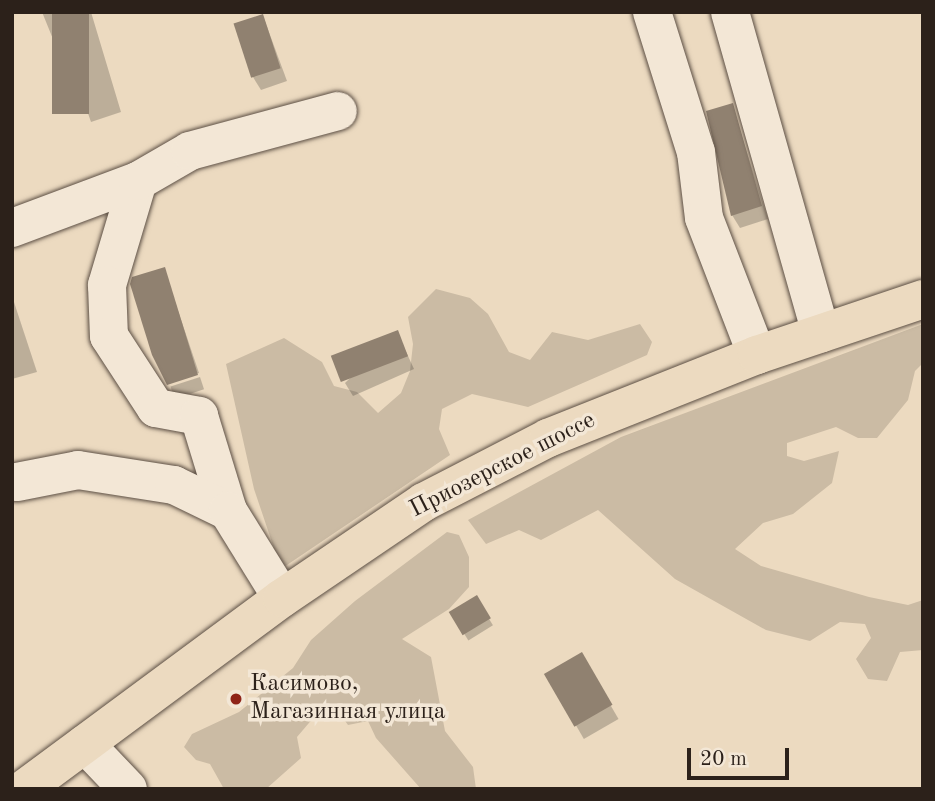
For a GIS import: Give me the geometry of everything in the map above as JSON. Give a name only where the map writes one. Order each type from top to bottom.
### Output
[{"type":"main road","name":"Приозерское шоссе","points":[[24,789],[282,598],[424,502],[548,438],[757,355],[923,299]]},
{"type":"street","points":[[652,12],[696,152],[704,218],[757,355]]},
{"type":"street","points":[[730,12],[821,333]]},
{"type":"street","points":[[12,228],[138,181],[190,151],[338,111]]},
{"type":"street","points":[[138,181],[107,285],[109,336],[156,408],[199,416],[228,511],[282,598]]},
{"type":"street","points":[[17,482],[78,470],[174,485],[228,511]]},
{"type":"street","points":[[85,744],[128,789]]},
{"type":"shaded area","points":[[436,289],[470,298],[488,314],[509,352],[530,360],[552,332],[588,340],[640,324],[652,342],[647,355],[528,407],[472,394],[442,409],[439,429],[450,455],[281,569],[254,489],[226,364],[284,338],[322,362],[334,386],[357,392],[378,413],[401,393],[410,371],[413,344],[408,317]]},
{"type":"shaded area","points":[[923,324],[923,363],[915,371],[908,400],[877,438],[858,438],[836,427],[787,443],[787,456],[804,461],[839,451],[832,483],[793,514],[763,523],[735,549],[761,566],[869,597],[908,605],[923,600],[923,650],[900,652],[887,681],[868,679],[856,659],[871,638],[865,624],[840,622],[810,641],[766,630],[675,579],[598,510],[541,540],[519,530],[486,544],[468,520],[621,437]]},
{"type":"shaded area","points":[[447,532],[459,535],[469,557],[469,587],[449,609],[402,639],[431,657],[445,731],[473,767],[476,789],[421,789],[376,738],[368,721],[348,725],[336,708],[320,710],[297,737],[301,758],[266,789],[224,789],[210,764],[196,760],[184,747],[192,734],[239,712],[293,668],[311,640],[355,601]]},
{"type":"building","points":[[52,12],[89,12],[89,114],[52,114]]},
{"type":"building","points":[[263,14],[281,68],[251,78],[234,24]]},
{"type":"building","points":[[733,103],[762,206],[731,216],[706,111]]},
{"type":"building","points":[[165,267],[198,375],[167,385],[152,355],[130,284],[132,277]]},
{"type":"building","points":[[398,330],[408,356],[341,382],[331,356]]},
{"type":"building","points":[[477,595],[491,618],[463,635],[449,612]]},
{"type":"building","points":[[582,652],[612,705],[574,727],[544,674]]},
{"type":"place","name":"Касимово, Магазинная улица","points":[[236,699]]}]
